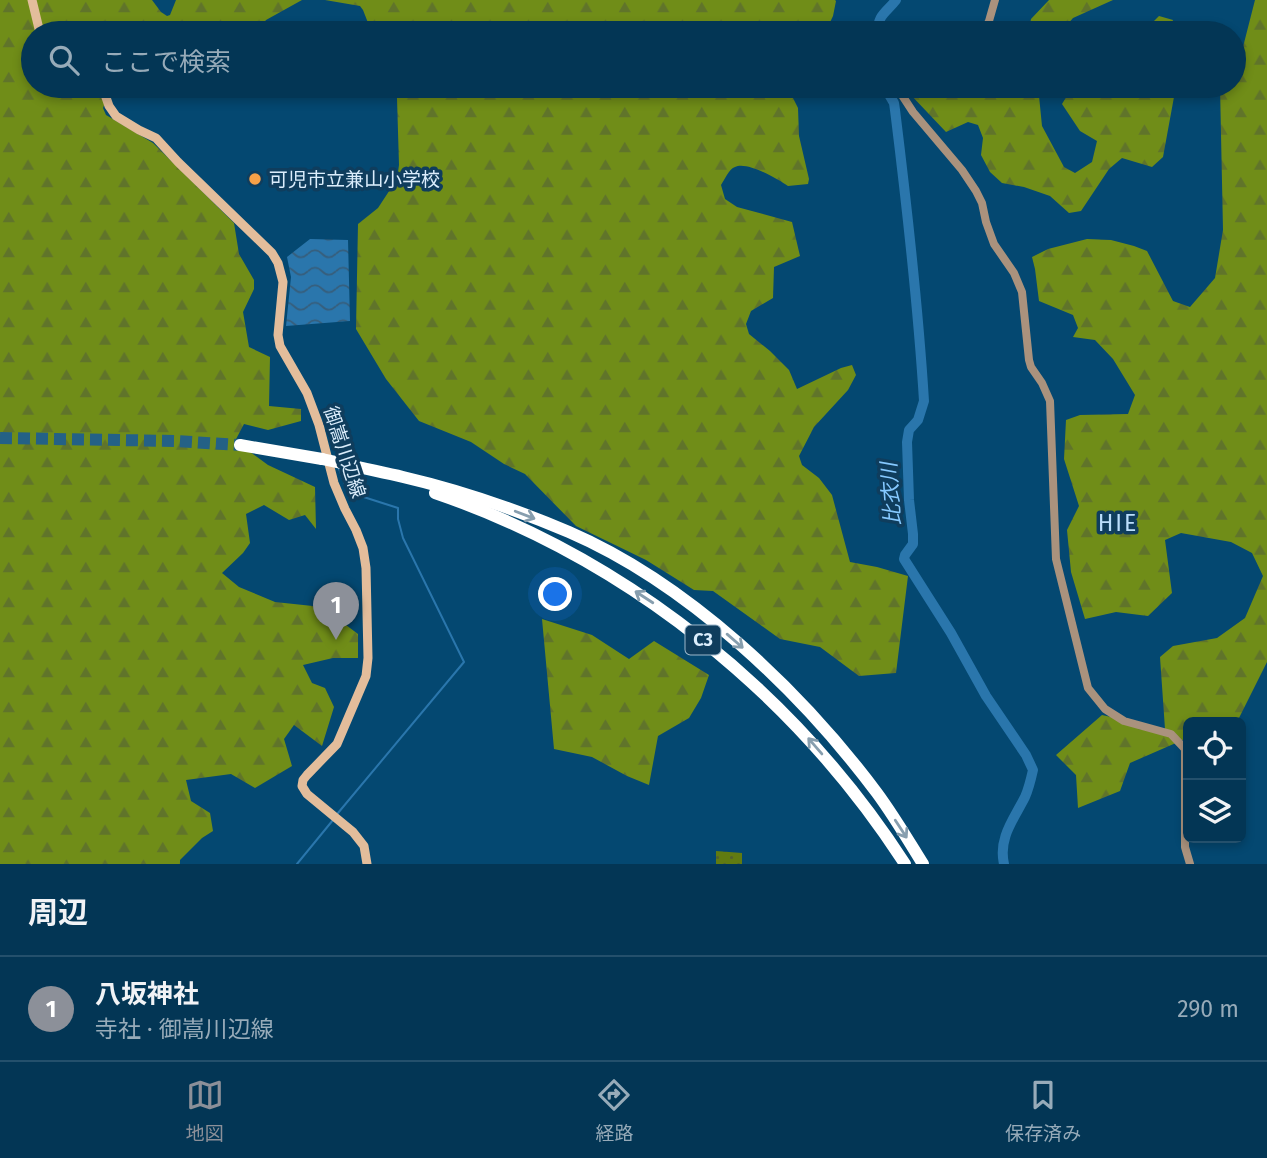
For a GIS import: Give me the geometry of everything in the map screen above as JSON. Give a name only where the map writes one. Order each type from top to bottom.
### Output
[{"type":"highway","name":"C3","points":[[240,445],[323,459],[443,487],[517,511],[580,537],[638,568],[682,598],[748,653],[802,704],[874,789],[923,864]]},
{"type":"highway","name":"C3","points":[[365,469],[441,495],[513,524],[572,553],[650,601],[706,643],[768,697],[863,803],[905,864]]},
{"type":"main road","points":[[32,0],[37,21]]},
{"type":"main road","name":"御嵩川辺線","points":[[107,98],[116,116],[156,138],[272,253],[282,272],[279,346],[307,393],[319,425],[334,483],[363,548],[366,568],[366,676],[337,744],[307,775],[302,786],[307,794],[353,832],[365,846],[367,864]]},
{"type":"street","points":[[989,21],[995,0]]},
{"type":"street","points":[[904,98],[976,191],[994,244],[1014,273],[1022,292],[1028,360],[1050,401],[1056,559],[1088,688],[1105,709],[1124,721],[1171,734],[1185,749],[1185,847],[1190,864]]},
{"type":"green space","points":[[0,0],[152,0],[167,16],[170,15],[176,0],[302,0],[265,21],[21,21],[21,98],[107,98],[103,108],[106,115],[153,143],[234,223],[239,254],[254,280],[254,289],[243,312],[249,347],[270,357],[269,406],[301,409],[301,421],[268,430],[244,424],[235,441],[268,465],[315,487],[316,529],[305,515],[289,520],[264,505],[246,514],[250,543],[222,573],[239,587],[275,602],[322,607],[358,634],[358,658],[333,658],[303,665],[312,683],[325,688],[334,707],[322,746],[294,725],[284,739],[292,766],[255,788],[231,774],[186,780],[191,801],[210,813],[213,831],[180,860],[180,864],[0,864]]},
{"type":"green space","points":[[325,0],[836,1],[831,21],[367,21],[360,6]]},
{"type":"green space","points":[[1049,0],[1113,0],[1070,21],[1031,19]]},
{"type":"green space","points":[[1255,0],[1267,0],[1267,662],[1240,717],[1183,717],[1183,740],[1130,763],[1120,791],[1078,808],[1076,775],[1056,755],[1102,715],[1165,729],[1160,657],[1173,646],[1217,638],[1245,618],[1263,576],[1252,553],[1231,542],[1181,533],[1165,540],[1172,593],[1148,616],[1116,612],[1085,619],[1071,572],[1067,530],[1079,506],[1064,459],[1066,420],[1080,415],[1128,414],[1135,395],[1113,359],[1095,340],[1073,337],[1078,328],[1073,315],[1039,301],[1032,257],[1048,249],[1087,239],[1111,240],[1134,246],[1147,251],[1173,301],[1190,307],[1215,278],[1223,230],[1220,98],[1246,98],[1246,35]]},
{"type":"green space","points":[[1159,16],[1173,20],[1173,21],[1154,21]]},
{"type":"green space","points":[[397,98],[793,98],[798,108],[799,136],[808,184],[788,186],[762,172],[740,166],[731,170],[721,185],[725,199],[737,207],[792,222],[800,256],[774,267],[773,298],[751,311],[746,324],[749,334],[789,370],[797,389],[852,365],[856,375],[848,390],[814,427],[799,456],[802,465],[819,478],[832,495],[850,562],[908,576],[896,673],[859,676],[820,647],[780,639],[713,591],[694,590],[646,560],[576,526],[525,474],[504,464],[471,442],[419,421],[386,379],[356,329],[358,224],[378,208],[397,179]]},
{"type":"green space","points":[[914,98],[1039,98],[1042,126],[1064,167],[1075,173],[1092,162],[1097,141],[1080,131],[1062,104],[1066,98],[1174,98],[1163,157],[1152,167],[1122,158],[1109,169],[1081,211],[1069,213],[1050,196],[1002,183],[990,172],[981,155],[983,138],[978,125],[968,122],[946,132]]},
{"type":"green space","points":[[542,619],[592,635],[629,659],[654,641],[709,675],[701,698],[689,718],[658,736],[649,785],[592,757],[554,749]]},
{"type":"green space","points":[[716,851],[742,853],[742,864],[716,864]]},
{"type":"water","points":[[310,239],[348,240],[350,321],[286,326],[291,277],[287,257]]},
{"type":"waterway","name":"比衣川","points":[[880,21],[896,0]]},
{"type":"waterway","name":"比衣川","points":[[891,98],[895,110],[912,256],[924,401],[918,420],[909,430],[907,442],[913,544],[904,559],[1033,770],[1026,794],[1005,837],[1004,864]]},
{"type":"waterway","points":[[338,813],[464,662],[403,538],[398,508],[348,492],[339,469]]},
{"type":"waterway","points":[[297,864],[333,820]]},
{"type":"tunnel","points":[[0,438],[175,441],[240,445]]},
{"type":"place","name":"可児市立兼山小学校","points":[[255,179]]},
{"type":"place","name":"八坂神社","points":[[336,640]]},
{"type":"district","name":"HIE","points":[[1118,523]]}]
